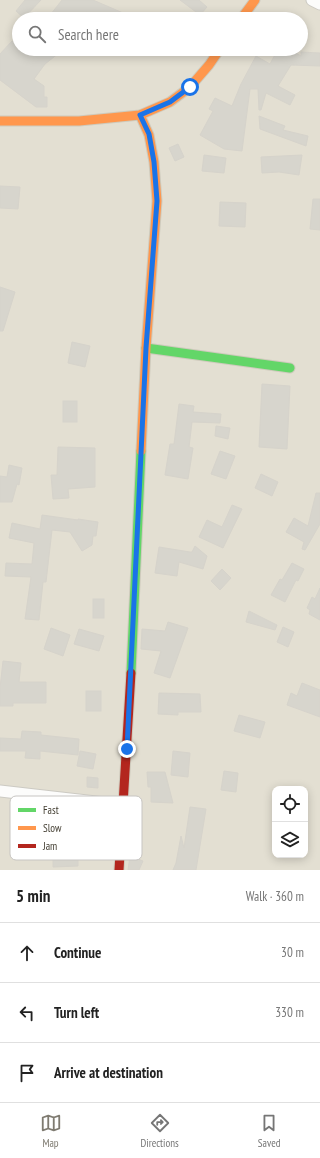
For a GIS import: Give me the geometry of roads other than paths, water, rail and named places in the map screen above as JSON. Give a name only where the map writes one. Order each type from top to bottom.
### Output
[{"type":"street","points":[[246,12],[255,0]]},
{"type":"street","points":[[312,0],[320,4]]},
{"type":"street","points":[[0,121],[79,121],[140,115],[170,102],[190,87],[215,56]]},
{"type":"street","points":[[123,796],[127,749],[146,348],[157,201],[154,162],[149,134],[140,115]]},
{"type":"street","points":[[146,348],[290,368]]},
{"type":"street","points":[[0,791],[44,796]]},
{"type":"street","points":[[119,860],[119,870]]}]
